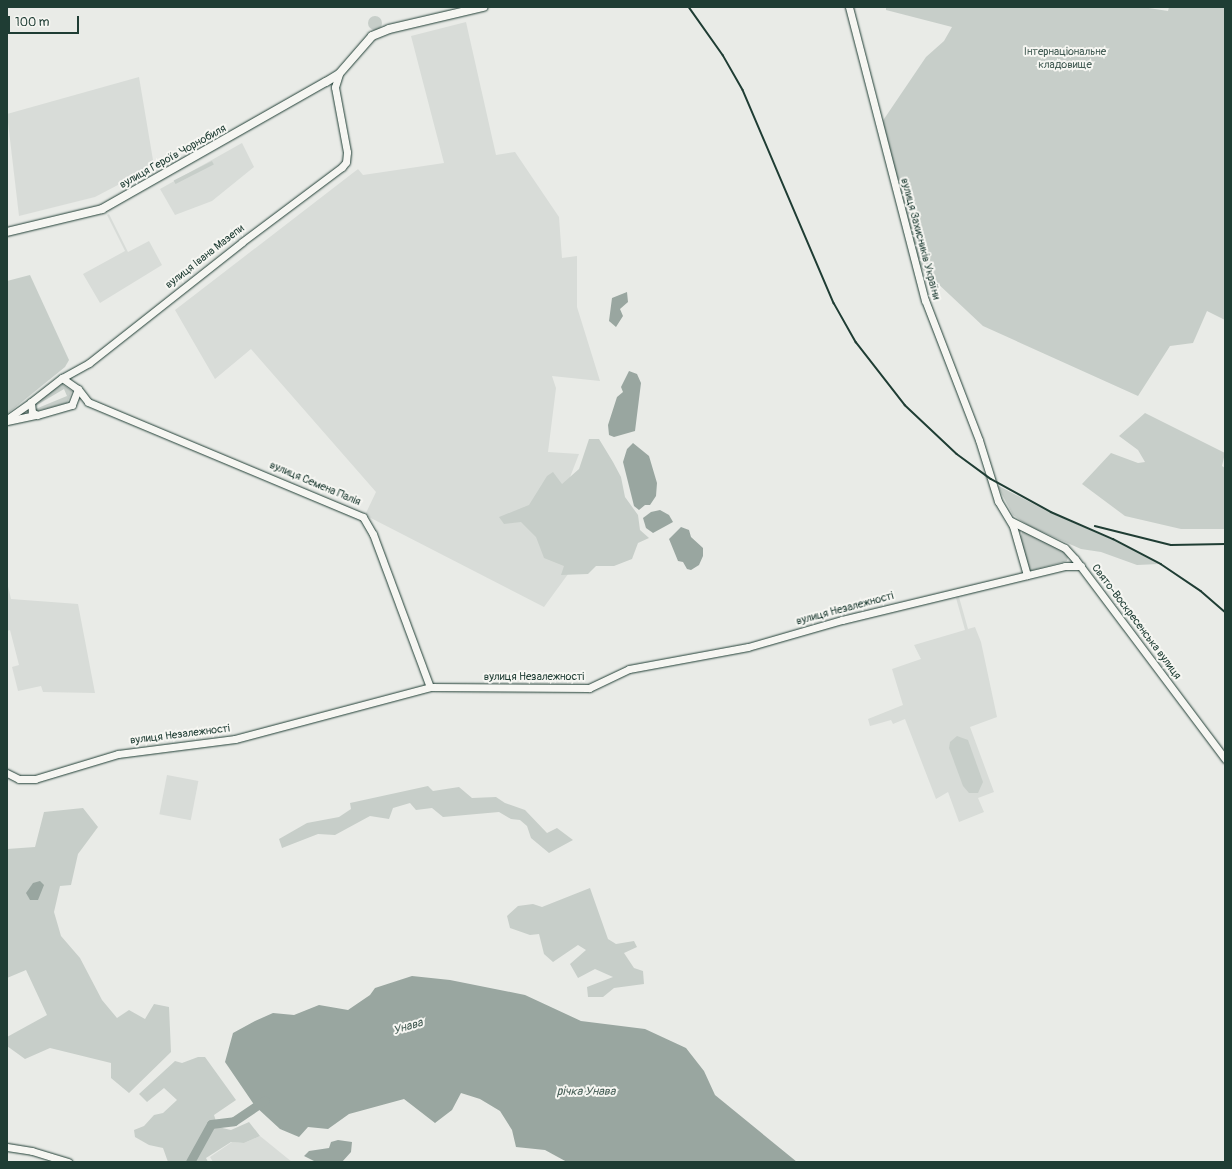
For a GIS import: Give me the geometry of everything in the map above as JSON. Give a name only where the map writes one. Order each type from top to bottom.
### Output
[{"type":"main road","points":[[339,74],[366,41],[389,29],[483,7]]},
{"type":"main road","name":"вулиця Героїв Чорнобиля","points":[[7,232],[102,209],[339,74]]},
{"type":"street","name":"вулиця Захисників України","points":[[849,7],[922,293],[988,470],[998,501],[1010,521],[1027,575]]},
{"type":"street","name":"вулиця Івана Мазепи","points":[[31,402],[62,378],[89,363],[346,162],[347,148],[335,87],[339,74]]},
{"type":"street","points":[[72,405],[78,369]]},
{"type":"street","points":[[62,378],[76,387]]},
{"type":"street","name":"вулиця Семена Палія","points":[[76,387],[88,402],[363,517],[373,534],[430,687]]},
{"type":"street","points":[[31,402],[30,409],[36,415]]},
{"type":"street","points":[[7,420],[31,402]]},
{"type":"street","points":[[7,420],[36,415],[88,402]]},
{"type":"street","name":"Свято-Воскресенська вулиця","points":[[1010,521],[1065,548],[1081,566],[1225,759]]},
{"type":"street","name":"вулиця Незалежності","points":[[7,773],[19,779],[35,778],[136,751],[235,739],[430,687],[589,688],[629,669],[748,648],[842,620],[1065,566],[1081,566]]},
{"type":"street","points":[[7,1147],[32,1151],[68,1162]]},
{"type":"shaded area","points":[[466,22],[496,155],[515,152],[559,217],[562,258],[577,256],[577,307],[600,381],[552,376],[556,388],[548,452],[579,454],[567,485],[571,570],[544,607],[365,515],[376,492],[251,349],[215,379],[175,310],[358,169],[363,175],[444,163],[411,36]]},
{"type":"shaded area","points":[[139,77],[154,166],[95,197],[19,216],[7,114]]},
{"type":"shaded area","points":[[242,143],[254,167],[212,201],[175,215],[160,189]]},
{"type":"shaded area","points":[[109,214],[128,252],[149,241],[162,265],[100,303],[83,274],[125,251],[107,215]]},
{"type":"shaded area","points":[[7,582],[11,599],[78,604],[95,693],[43,692],[41,686],[18,691],[12,667],[19,665],[10,630],[7,631]]},
{"type":"shaded area","points":[[959,597],[968,629],[975,627],[981,642],[997,717],[970,727],[994,792],[978,798],[984,812],[959,822],[948,792],[936,799],[905,719],[893,724],[891,720],[870,726],[868,719],[903,705],[892,669],[921,659],[914,645],[965,630],[956,598]]},
{"type":"shaded area","points":[[167,775],[198,781],[191,820],[159,814]]},
{"type":"shaded area","points":[[260,1136],[292,1162],[213,1162],[210,1157],[232,1142],[244,1143]]},
{"type":"green space","name":"Інтернаціональне кладовище","points":[[886,7],[1142,7],[1168,11],[1169,7],[1225,7],[1225,320],[1207,311],[1193,343],[1170,346],[1138,396],[983,326],[918,265],[882,122],[926,57],[944,41],[952,27],[886,10]]},
{"type":"green space","points":[[372,16],[378,16],[382,20],[382,26],[378,30],[372,30],[368,26],[368,20]]},
{"type":"green space","points":[[212,161],[214,165],[176,184],[174,181]]},
{"type":"green space","points":[[30,275],[69,360],[65,367],[7,414],[7,281]]},
{"type":"green space","points":[[62,384],[72,391],[67,403],[36,411],[33,410],[67,396],[64,389],[32,408],[32,404]]},
{"type":"green space","points":[[1145,413],[1225,453],[1222,466],[1225,468],[1225,529],[1181,529],[1125,516],[1082,484],[1111,453],[1138,463],[1145,462],[1138,450],[1119,436]]},
{"type":"green space","points":[[589,439],[599,439],[613,462],[621,477],[625,497],[638,515],[640,530],[649,538],[638,543],[632,559],[614,566],[596,566],[588,574],[561,575],[564,566],[544,558],[536,537],[521,522],[504,524],[499,517],[529,505],[547,476],[553,472],[562,484],[579,469]]},
{"type":"green space","points":[[997,485],[1051,513],[1113,540],[1159,564],[1137,565],[1101,552],[1081,549],[1029,526],[1013,515]]},
{"type":"green space","points":[[1023,530],[1063,551],[1068,557],[1067,561],[1029,571],[1020,538]]},
{"type":"green space","points":[[957,736],[968,740],[983,782],[978,793],[969,793],[963,786],[949,748],[950,742]]},
{"type":"green space","points":[[428,786],[433,791],[459,787],[472,798],[496,797],[505,803],[525,810],[547,833],[557,828],[573,840],[549,853],[531,838],[527,826],[520,820],[511,819],[499,812],[443,817],[432,808],[416,810],[410,803],[393,808],[389,819],[370,816],[335,835],[318,834],[282,848],[279,839],[307,823],[339,817],[351,809],[350,803]]},
{"type":"green space","points":[[83,808],[98,827],[78,854],[71,885],[60,886],[54,912],[61,936],[80,958],[102,1000],[117,1018],[129,1010],[145,1019],[154,1004],[169,1007],[171,1052],[129,1093],[111,1078],[111,1063],[50,1048],[25,1059],[7,1046],[7,1037],[47,1015],[26,970],[7,978],[7,849],[35,847],[44,812]]},
{"type":"green space","points":[[590,888],[608,939],[616,944],[634,941],[637,947],[624,953],[634,968],[643,971],[644,984],[614,988],[603,997],[588,997],[587,987],[613,977],[595,969],[578,978],[570,964],[586,950],[578,945],[553,962],[544,954],[539,934],[530,935],[510,928],[507,916],[518,906],[533,904],[542,907]]},
{"type":"green space","points":[[198,1057],[205,1057],[236,1100],[214,1115],[218,1127],[231,1130],[249,1122],[260,1136],[244,1143],[231,1142],[206,1158],[208,1162],[168,1162],[163,1148],[149,1145],[135,1137],[134,1130],[144,1126],[154,1115],[163,1113],[177,1100],[164,1088],[147,1102],[139,1094],[175,1061],[182,1063]]},
{"type":"water","points":[[627,292],[628,302],[620,309],[623,316],[616,327],[609,321],[612,298]]},
{"type":"water","points":[[629,371],[637,374],[641,383],[635,431],[614,437],[609,435],[608,425],[617,397],[623,392],[621,387]]},
{"type":"water","points":[[633,443],[649,456],[657,483],[656,496],[650,505],[645,505],[639,510],[634,506],[623,462],[627,449]]},
{"type":"water","points":[[660,510],[669,515],[673,522],[653,533],[646,528],[643,518],[651,512]]},
{"type":"water","points":[[681,527],[689,530],[691,537],[703,548],[703,556],[699,565],[691,570],[687,569],[683,562],[678,561],[669,539]]},
{"type":"water","points":[[40,881],[44,885],[38,900],[30,900],[26,893],[33,883]]},
{"type":"water","name":"річка Унава","points":[[412,976],[450,980],[525,995],[581,1021],[645,1029],[686,1048],[704,1071],[715,1095],[797,1162],[567,1162],[545,1150],[516,1147],[512,1130],[500,1111],[480,1099],[461,1093],[452,1110],[435,1123],[404,1099],[349,1114],[328,1129],[308,1127],[299,1137],[280,1129],[255,1106],[225,1062],[233,1033],[255,1021],[273,1013],[294,1015],[319,1005],[348,1010],[370,995],[375,988]]},
{"type":"water","points":[[338,1140],[352,1142],[351,1152],[342,1162],[316,1162],[304,1156],[309,1151],[329,1148],[331,1142]]},
{"type":"waterway","name":"Унава","points":[[190,1162],[211,1124],[234,1121],[265,1100]]},
{"type":"railway","points":[[689,7],[723,55],[743,90],[834,303],[856,342],[905,405],[957,454],[991,479],[1051,512],[1113,539],[1161,564],[1201,591],[1225,612]]},
{"type":"railway","points":[[1095,526],[1171,545],[1225,544]]}]
